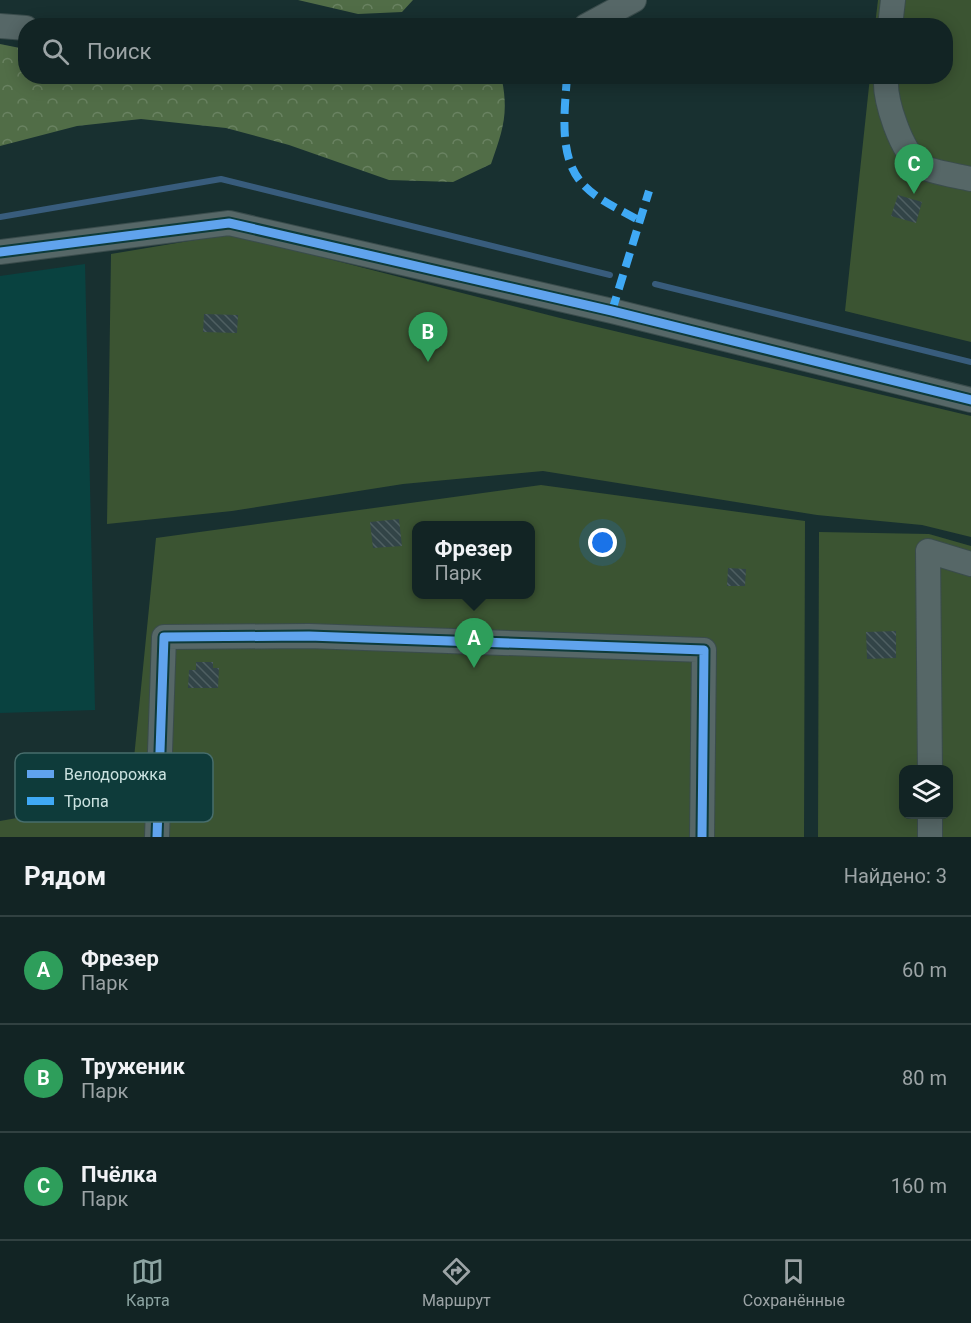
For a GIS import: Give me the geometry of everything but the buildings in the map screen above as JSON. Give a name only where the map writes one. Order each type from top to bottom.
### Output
[{"type":"street","points":[[601,18],[634,0]]},
{"type":"street","points":[[891,18],[893,0]]},
{"type":"street","points":[[0,26],[18,27]]},
{"type":"street","points":[[886,84],[885,93],[904,144],[921,166],[971,179]]},
{"type":"street","points":[[0,252],[229,223],[612,311],[971,400]]},
{"type":"street","points":[[930,765],[928,551],[971,564]]},
{"type":"street","points":[[157,753],[164,637],[309,636],[704,650],[702,837]]},
{"type":"street","points":[[930,819],[930,837]]},
{"type":"shaded area","points":[[85,264],[95,710],[0,713],[0,276]]},
{"type":"green space","points":[[298,0],[413,0],[402,12],[358,14]]},
{"type":"green space","points":[[878,0],[971,0],[971,342],[845,311],[869,84],[953,84],[953,18],[876,18]]},
{"type":"green space","points":[[0,44],[18,48],[18,84],[503,84],[504,92],[503,123],[491,164],[453,182],[389,180],[289,145],[226,128],[141,119],[77,126],[0,146]]},
{"type":"green space","points":[[231,234],[560,318],[971,416],[971,537],[922,525],[817,515],[543,471],[403,484],[232,511],[107,524],[111,254]]},
{"type":"green space","points":[[541,485],[805,521],[804,837],[0,837],[0,821],[15,818],[15,822],[213,822],[213,753],[134,753],[156,538]]},
{"type":"green space","points":[[819,532],[929,534],[971,546],[971,837],[818,837]]},
{"type":"waterway","points":[[0,217],[221,179],[610,275]]},
{"type":"waterway","points":[[655,284],[971,362]]},
{"type":"marked path","points":[[566,84],[564,117],[566,145],[574,171],[593,194],[640,221]]},
{"type":"marked path","points":[[612,311],[649,191]]},
{"type":"cycle path","points":[[0,252],[229,223],[612,311],[971,400]]},
{"type":"cycle path","points":[[160,753],[164,637],[309,636],[704,650],[702,837]]},
{"type":"cycle path","points":[[157,837],[158,822]]},
{"type":"place","name":"Пчёлка","points":[[914,194]]},
{"type":"place","name":"Труженик","points":[[428,362]]},
{"type":"place","name":"Фрезер","points":[[474,668]]}]
